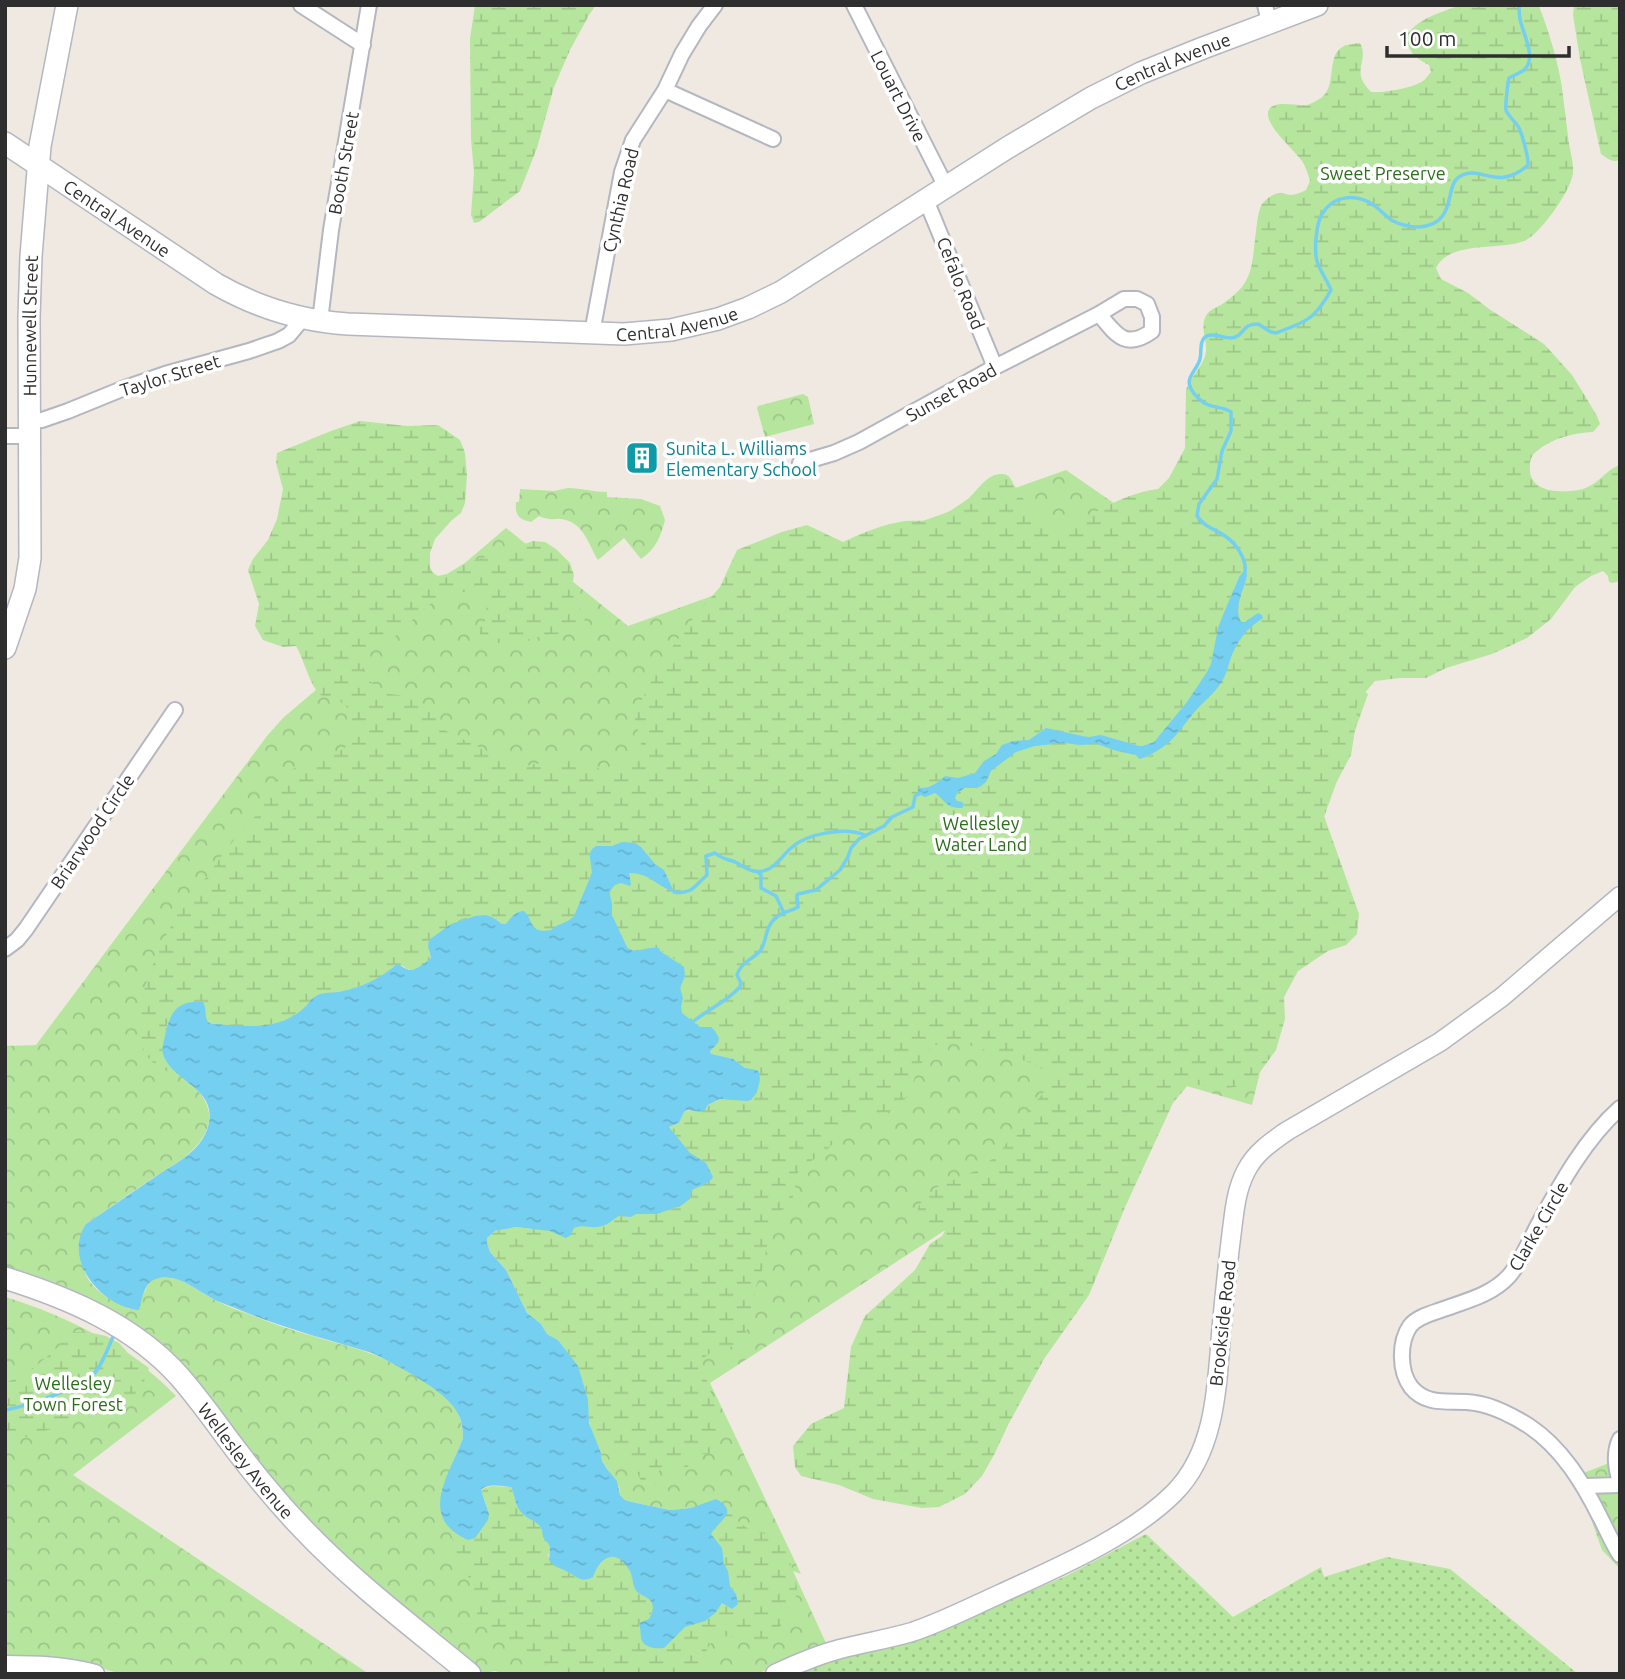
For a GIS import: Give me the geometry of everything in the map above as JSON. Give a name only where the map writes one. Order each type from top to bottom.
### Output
[{"type":"main road","name":"Hunnewell Street","points":[[5,648],[25,589],[30,558],[29,300],[42,138],[68,5]]},
{"type":"main road","name":"Central Avenue","points":[[5,144],[216,284],[262,306],[312,320],[348,324],[632,334],[666,331],[702,324],[738,312],[787,288],[1091,97],[1267,14],[1317,5]]},
{"type":"main road","name":"Wellesley Avenue","points":[[5,1278],[50,1293],[99,1315],[156,1354],[194,1393],[274,1498],[314,1541],[470,1674]]},
{"type":"street","points":[[301,5],[363,45]]},
{"type":"street","name":"Booth Street","points":[[312,320],[331,230],[369,5]]},
{"type":"street","name":"Cynthia Road","points":[[592,333],[622,172],[633,140],[665,90],[699,26],[715,5]]},
{"type":"street","name":"Louart Drive","points":[[853,5],[946,187]]},
{"type":"street","points":[[665,90],[773,139]]},
{"type":"street","name":"Cefalo Road","points":[[926,200],[995,367]]},
{"type":"street","name":"Sunset Road","points":[[800,463],[853,445],[995,367],[1099,314]]},
{"type":"street","name":"Taylor Street","points":[[5,436],[30,429],[42,420],[165,374],[278,341],[312,320]]},
{"type":"street","name":"Briarwood Circle","points":[[5,949],[26,929],[175,710]]},
{"type":"street","name":"Brookside Road","points":[[775,1674],[817,1656],[910,1632],[943,1619],[1093,1548],[1128,1528],[1175,1492],[1199,1456],[1206,1438],[1215,1395],[1235,1205],[1246,1171],[1256,1155],[1287,1131],[1440,1042],[1472,1020],[1502,998],[1620,897]]},
{"type":"street","name":"Clarke Circle","points":[[1620,1108],[1588,1141],[1514,1270],[1491,1291],[1423,1317],[1411,1325],[1401,1354],[1409,1385],[1420,1396],[1447,1403],[1475,1402],[1529,1426],[1554,1445],[1584,1486],[1620,1555]]},
{"type":"street","points":[[1584,1486],[1620,1484],[1615,1464],[1620,1439]]},
{"type":"street","points":[[5,1665],[61,1667],[95,1674]]},
{"type":"green space","points":[[475,5],[596,5],[570,50],[554,87],[537,148],[520,191],[474,223],[471,215],[474,173],[470,39]]},
{"type":"green space","name":"Wellesley Water Land","points":[[1461,5],[1539,6],[1560,78],[1573,173],[1561,200],[1546,222],[1530,237],[1514,244],[1452,253],[1436,268],[1441,279],[1468,293],[1544,344],[1572,375],[1597,416],[1600,424],[1593,432],[1564,437],[1535,452],[1530,461],[1530,474],[1539,486],[1546,489],[1571,491],[1592,485],[1620,465],[1620,581],[1609,582],[1603,571],[1591,576],[1575,587],[1551,619],[1527,638],[1426,678],[1375,681],[1357,702],[1351,755],[1328,798],[1324,816],[1359,914],[1357,934],[1346,945],[1328,951],[1298,971],[1284,997],[1285,1019],[1276,1050],[1257,1076],[1235,1087],[1217,1089],[1188,1085],[1173,1103],[1126,1205],[1089,1295],[1044,1359],[982,1476],[965,1494],[939,1507],[922,1508],[873,1499],[839,1485],[801,1476],[795,1467],[793,1446],[811,1424],[844,1408],[851,1347],[865,1316],[915,1270],[930,1244],[945,1231],[923,1226],[916,1217],[919,1205],[935,1188],[977,1170],[999,1154],[1028,1111],[1049,1086],[1052,1074],[1029,1062],[962,1043],[932,1045],[900,1106],[888,1112],[868,1113],[858,1117],[826,1151],[797,1174],[794,1195],[778,1216],[772,1230],[752,1315],[743,1338],[734,1346],[711,1353],[702,1360],[719,1427],[716,1449],[707,1454],[691,1451],[688,1467],[670,1463],[663,1465],[655,1487],[647,1491],[632,1462],[600,1432],[592,1432],[588,1400],[578,1366],[558,1340],[547,1334],[541,1324],[527,1313],[506,1270],[490,1252],[487,1243],[487,1238],[495,1231],[516,1227],[550,1231],[566,1238],[578,1226],[610,1223],[619,1216],[653,1214],[679,1207],[696,1187],[706,1163],[690,1153],[669,1127],[679,1123],[684,1112],[705,1110],[713,1102],[723,1100],[746,1101],[758,1090],[760,1079],[756,1070],[727,1057],[711,1054],[710,1051],[718,1043],[717,1035],[711,1027],[700,1027],[685,1016],[681,1008],[683,998],[680,988],[685,972],[679,963],[653,946],[630,950],[621,937],[611,906],[610,891],[619,883],[627,886],[629,872],[642,873],[673,891],[668,876],[641,847],[631,842],[596,846],[590,853],[592,872],[574,916],[551,929],[536,929],[514,914],[506,924],[493,917],[475,915],[456,922],[439,933],[428,946],[431,958],[421,966],[410,970],[395,965],[383,976],[368,983],[314,997],[295,1014],[273,1024],[255,1027],[212,1024],[193,1002],[179,1007],[167,1024],[163,1052],[171,1067],[180,1075],[157,1066],[144,1050],[139,1029],[141,1004],[157,954],[178,914],[229,846],[257,814],[276,781],[296,768],[344,749],[351,738],[352,720],[348,709],[340,701],[318,692],[296,646],[283,647],[263,640],[255,626],[259,604],[248,570],[268,540],[277,519],[283,489],[276,463],[277,453],[360,421],[407,426],[438,425],[460,440],[465,453],[467,475],[465,503],[461,513],[435,539],[430,553],[433,573],[438,576],[447,574],[465,563],[533,541],[545,542],[570,563],[574,575],[574,599],[585,618],[582,629],[573,633],[491,645],[480,638],[480,628],[487,613],[484,605],[473,592],[464,592],[437,599],[391,640],[365,651],[363,671],[383,693],[412,697],[429,707],[444,730],[497,756],[525,766],[573,757],[604,771],[617,772],[631,766],[641,751],[641,736],[635,724],[635,711],[655,671],[694,617],[720,587],[737,550],[807,525],[843,542],[889,524],[933,520],[963,503],[997,474],[1009,477],[1032,509],[1055,527],[1078,520],[1128,497],[1158,489],[1169,478],[1185,448],[1186,390],[1205,356],[1203,328],[1207,314],[1236,293],[1246,280],[1251,268],[1262,204],[1275,194],[1293,195],[1304,191],[1310,181],[1302,161],[1271,125],[1268,113],[1270,108],[1279,104],[1307,105],[1321,98],[1329,86],[1338,50],[1350,44],[1360,43],[1363,56],[1361,78],[1371,92],[1398,90],[1423,81],[1431,72],[1429,65],[1413,54],[1406,36],[1424,20]],"holes":[[[1247,576],[1239,605],[1239,616],[1241,622],[1253,615],[1260,620],[1252,624],[1241,637],[1217,687],[1164,746],[1139,759],[1136,755],[1097,744],[1040,745],[1016,752],[991,771],[981,786],[965,788],[957,793],[955,798],[964,805],[958,807],[951,807],[935,793],[920,789],[945,776],[958,778],[975,773],[999,748],[1013,741],[1029,740],[1042,730],[1050,728],[1089,737],[1101,735],[1139,746],[1154,742],[1187,702],[1207,672],[1218,628],[1239,577]]]},
{"type":"green space","points":[[1574,5],[1620,5],[1620,160],[1617,161],[1601,154],[1580,59]]},
{"type":"green space","points":[[803,394],[808,397],[814,424],[765,437],[758,406]]},
{"type":"green space","name":"Wellesley Water Land","points":[[1066,470],[1160,535],[1368,694],[1318,834],[1252,1105],[1173,1082],[710,1383],[801,1574],[793,1571],[826,1643],[758,1674],[506,1674],[495,1671],[480,1674],[310,1523],[167,1361],[5,1277],[5,1046],[36,1045],[283,718],[506,528],[628,626]],"holes":[[[492,917],[720,1099],[538,1229],[526,1229],[602,1461],[619,1487],[620,1495],[625,1500],[670,1510],[691,1508],[708,1501],[553,1565],[442,1491],[463,1438],[459,1415],[444,1396],[401,1367],[378,1356],[224,1305],[189,1285],[166,1277],[149,1283],[130,1309],[96,1289],[84,1269],[86,1224],[181,1160],[204,1135],[209,1115],[207,1104],[201,1094],[180,1075]]]},
{"type":"green space","points":[[568,488],[607,492],[607,497],[641,499],[660,506],[665,520],[660,537],[641,559],[624,538],[598,560],[575,524],[539,516],[531,522],[520,518],[517,513],[516,502],[519,502],[520,489],[554,491]]},
{"type":"green space","name":"Wellesley Town Forest","points":[[5,1297],[53,1314],[118,1348],[158,1378],[176,1396],[73,1475],[369,1674],[122,1674],[74,1661],[5,1657]]},
{"type":"green space","name":"Wellesley Town Forest","points":[[75,1332],[106,1336],[119,1343],[149,1368],[143,1384],[134,1395],[98,1414],[26,1437],[5,1436],[5,1383],[33,1368]]},
{"type":"green space","points":[[1619,1459],[1620,1569],[1602,1550],[1576,1476]]},
{"type":"green space","points":[[492,1486],[511,1487],[517,1505],[539,1525],[551,1546],[548,1556],[557,1568],[576,1578],[588,1580],[604,1560],[614,1557],[624,1562],[635,1589],[651,1601],[652,1605],[651,1615],[639,1623],[641,1640],[667,1645],[684,1628],[713,1615],[722,1603],[729,1607],[736,1594],[730,1584],[722,1551],[712,1530],[719,1525],[727,1512],[725,1507],[745,1527],[779,1540],[794,1574],[797,1587],[795,1598],[782,1624],[763,1643],[756,1644],[728,1636],[719,1637],[688,1674],[561,1674],[520,1647],[504,1640],[478,1617],[472,1587],[465,1567],[456,1553],[450,1530],[459,1536],[480,1532],[488,1514],[481,1491]]},
{"type":"green space","points":[[1146,1534],[1233,1617],[1321,1567],[1324,1577],[1387,1557],[1450,1569],[1578,1674],[794,1674],[837,1657],[931,1634],[1066,1576]]},
{"type":"water","points":[[1243,572],[1246,572],[1247,576],[1238,611],[1241,622],[1258,613],[1263,618],[1239,641],[1225,676],[1216,690],[1162,748],[1139,759],[1136,755],[1097,744],[1035,746],[1016,752],[991,771],[981,786],[965,788],[957,793],[955,798],[962,802],[962,808],[949,805],[935,793],[925,797],[918,794],[920,788],[934,785],[945,776],[958,778],[975,773],[1002,745],[1029,740],[1046,728],[1089,737],[1101,735],[1139,746],[1154,742],[1187,702],[1207,672],[1218,628]]},
{"type":"water","points":[[622,842],[635,843],[641,847],[655,864],[664,870],[674,892],[647,877],[629,873],[630,886],[621,883],[615,885],[610,891],[612,915],[627,947],[634,951],[659,948],[684,967],[685,976],[680,988],[683,998],[682,1013],[700,1027],[711,1027],[715,1031],[719,1038],[710,1051],[711,1054],[733,1059],[745,1068],[759,1072],[757,1092],[751,1100],[720,1099],[708,1105],[702,1112],[688,1110],[684,1112],[679,1123],[669,1127],[690,1153],[706,1163],[713,1177],[691,1191],[690,1199],[679,1207],[657,1214],[619,1216],[601,1226],[577,1227],[566,1238],[550,1231],[516,1227],[495,1231],[487,1238],[487,1243],[490,1252],[506,1270],[527,1313],[541,1324],[547,1334],[558,1340],[578,1366],[588,1400],[589,1423],[602,1461],[617,1481],[620,1495],[625,1500],[670,1510],[691,1508],[716,1499],[727,1508],[725,1517],[711,1534],[722,1548],[730,1586],[736,1594],[738,1604],[732,1609],[722,1603],[705,1621],[685,1627],[664,1648],[649,1647],[642,1641],[639,1623],[649,1619],[653,1605],[635,1589],[631,1573],[623,1562],[617,1558],[608,1558],[599,1565],[593,1577],[584,1580],[554,1565],[549,1560],[550,1546],[543,1537],[541,1527],[520,1510],[511,1487],[491,1486],[481,1490],[489,1514],[488,1520],[475,1538],[468,1540],[453,1531],[444,1520],[440,1508],[445,1481],[463,1438],[461,1421],[451,1404],[431,1387],[372,1353],[252,1315],[217,1301],[180,1280],[156,1279],[144,1292],[139,1310],[125,1307],[100,1291],[82,1266],[79,1252],[80,1238],[86,1224],[184,1158],[197,1146],[207,1130],[210,1116],[203,1096],[170,1066],[163,1054],[169,1021],[180,1006],[203,1002],[207,1020],[212,1024],[274,1024],[296,1014],[318,995],[363,985],[397,964],[413,970],[431,958],[429,940],[451,924],[485,915],[506,924],[516,914],[524,911],[536,929],[551,930],[574,916],[592,873],[592,849]]},
{"type":"waterway","points":[[1244,576],[1245,565],[1238,548],[1197,516],[1199,504],[1217,479],[1222,451],[1231,431],[1231,412],[1202,402],[1190,386],[1190,377],[1200,359],[1202,340],[1210,335],[1233,338],[1248,326],[1257,324],[1276,333],[1315,313],[1331,290],[1317,261],[1316,244],[1318,224],[1322,214],[1332,203],[1344,198],[1358,198],[1375,206],[1393,221],[1419,227],[1440,219],[1459,177],[1475,173],[1507,177],[1528,165],[1520,131],[1506,108],[1509,78],[1525,69],[1529,59],[1519,5]]},
{"type":"waterway","points":[[694,1021],[740,987],[737,975],[739,971],[760,951],[773,920],[798,907],[797,895],[816,890],[840,870],[851,848],[859,839],[884,826],[892,817],[913,807],[915,796],[921,793]]},
{"type":"waterway","points":[[674,892],[689,891],[696,886],[707,875],[706,856],[715,853],[758,872],[770,868],[791,848],[816,835],[837,832],[865,835]]},
{"type":"waterway","points":[[758,872],[761,875],[761,888],[776,896],[784,913]]},
{"type":"waterway","points":[[5,1410],[51,1396],[86,1381],[99,1368],[113,1337]]},
{"type":"place","name":"Sunita L. Williams Elementary School","points":[[642,458]]},
{"type":"park label","name":"Sweet Preserve","points":[[1383,173]]}]
